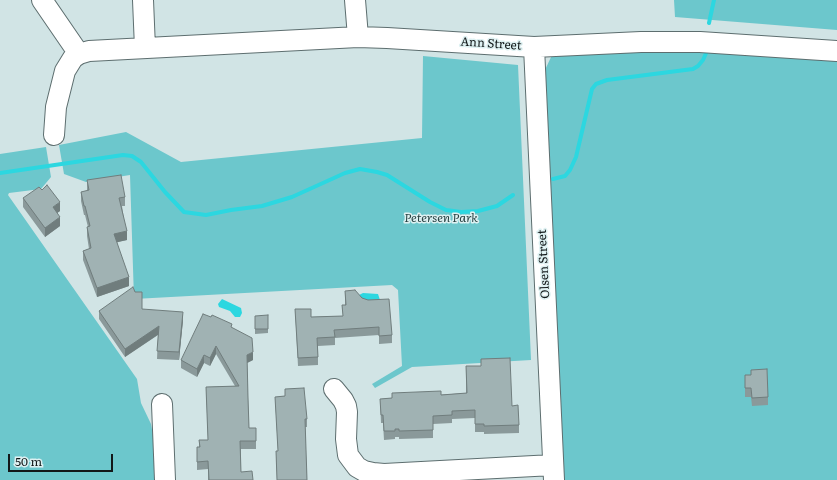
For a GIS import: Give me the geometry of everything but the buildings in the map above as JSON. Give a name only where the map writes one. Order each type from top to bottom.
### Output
[{"type":"street","points":[[42,0],[79,54],[73,58],[65,71],[56,107],[54,135]]},
{"type":"street","points":[[143,0],[145,48]]},
{"type":"street","points":[[355,0],[358,38]]},
{"type":"street","name":"Ann Street","points":[[79,54],[89,51],[358,38],[387,38],[534,47],[641,42],[700,42],[837,51]]},
{"type":"street","name":"Olsen Street","points":[[534,47],[554,472]]},
{"type":"street","points":[[334,389],[346,406],[346,439],[348,456],[357,467],[364,471],[384,474],[554,472]]},
{"type":"street","points":[[162,404],[165,480]]},
{"type":"green space","points":[[674,0],[837,0],[837,30],[675,17]]},
{"type":"green space","points":[[688,48],[837,56],[837,480],[564,480],[544,72],[552,55]]},
{"type":"green space","name":"Petersen Park","points":[[423,56],[518,65],[531,360],[412,367],[375,388],[372,384],[402,366],[398,290],[392,285],[134,299],[130,175],[86,182],[64,174],[59,145],[126,132],[181,162],[422,138]]},
{"type":"green space","points":[[46,147],[51,177],[41,189],[9,193],[8,195],[137,379],[141,403],[151,424],[153,435],[155,480],[0,480],[0,154]]},
{"type":"shaded area","points":[[363,293],[378,294],[380,300],[363,303],[359,295]]},
{"type":"shaded area","points":[[222,299],[241,308],[242,313],[240,317],[235,317],[230,311],[219,307],[218,304]]},
{"type":"waterway","points":[[709,23],[714,0]]},
{"type":"waterway","points":[[553,179],[565,176],[570,170],[576,157],[592,89],[596,84],[607,80],[693,69],[703,60],[707,51]]},
{"type":"waterway","points":[[0,173],[123,155],[132,156],[141,162],[165,192],[184,212],[206,215],[262,206],[292,197],[345,173],[360,169],[387,175],[430,202],[446,210],[461,212],[478,211],[497,206],[513,195]]}]
